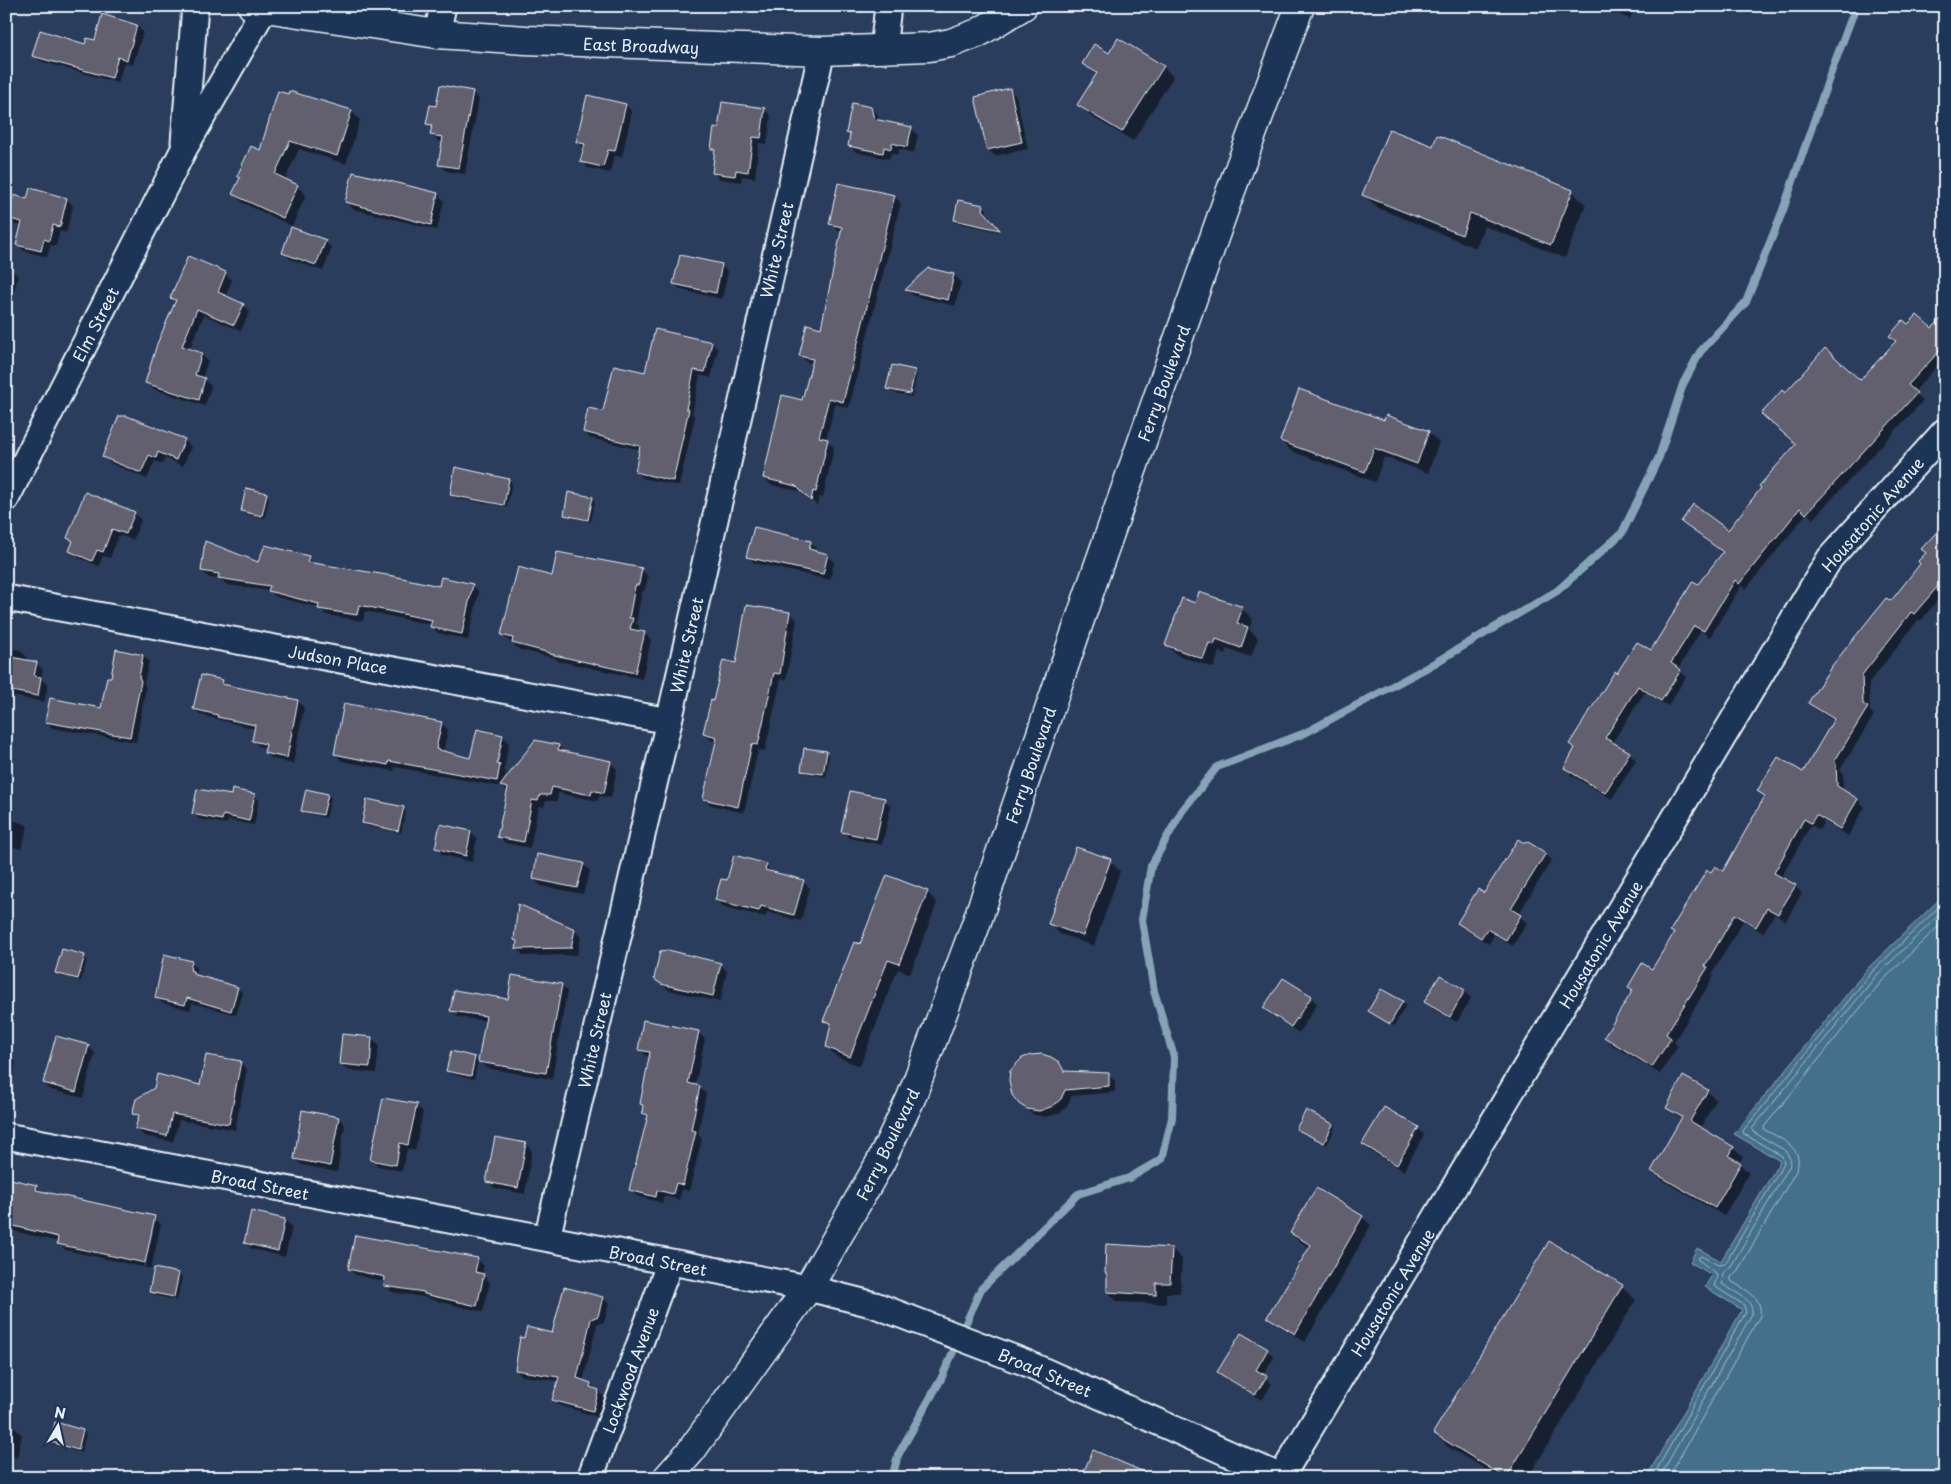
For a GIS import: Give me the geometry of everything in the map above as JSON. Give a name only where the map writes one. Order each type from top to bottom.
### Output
[{"type":"main road","name":"East Broadway","points":[[258,8],[437,34],[526,40],[822,51],[883,50],[929,47],[951,43],[978,34],[1023,6]]},
{"type":"main road","name":"Ferry Boulevard","points":[[667,1478],[691,1450],[808,1288],[880,1163],[911,1098],[975,927],[1096,572],[1227,201],[1300,6]]},
{"type":"street","name":"Elm Street","points":[[184,149],[195,6]]},
{"type":"street","points":[[437,34],[443,6]]},
{"type":"street","points":[[883,50],[888,6]]},
{"type":"street","name":"Elm Street","points":[[6,499],[258,8]]},
{"type":"street","name":"White Street","points":[[547,1238],[669,721],[822,51]]},
{"type":"street","name":"Housatonic Avenue","points":[[1281,1477],[1830,558],[1945,431]]},
{"type":"street","name":"Judson Place","points":[[6,598],[669,721]]},
{"type":"street","name":"Broad Street","points":[[6,1136],[808,1288],[875,1305],[1024,1362],[1281,1477]]},
{"type":"street","name":"Lockwood Avenue","points":[[590,1478],[670,1262]]},
{"type":"water","points":[[1945,894],[1945,1478],[1646,1478],[1742,1310],[1705,1287],[1712,1275],[1690,1262],[1697,1248],[1721,1261],[1780,1161],[1734,1134],[1868,968]]},
{"type":"building","points":[[102,14],[137,25],[127,60],[118,57],[112,78],[32,56],[40,30],[85,44],[87,38],[95,40]]},
{"type":"building","points":[[1118,38],[1164,66],[1122,132],[1077,105],[1097,73],[1082,64],[1094,44],[1109,53]]},
{"type":"building","points":[[440,85],[473,91],[459,168],[438,165],[443,137],[430,135],[432,125],[426,124],[430,105],[436,106]]},
{"type":"building","points":[[1010,88],[1022,142],[987,150],[975,97]]},
{"type":"building","points":[[278,91],[288,94],[289,91],[352,110],[337,156],[290,141],[275,174],[298,185],[283,218],[232,194],[240,178],[237,176],[251,146],[260,150]]},
{"type":"building","points":[[587,95],[626,104],[615,151],[608,150],[603,167],[580,162],[585,144],[576,142]]},
{"type":"building","points":[[722,102],[765,108],[761,138],[753,137],[748,172],[736,170],[735,176],[712,173],[715,149],[711,149],[714,128],[718,129]]},
{"type":"building","points":[[852,103],[871,107],[874,119],[912,127],[907,147],[892,143],[891,149],[884,147],[883,153],[848,146],[850,134],[846,133]]},
{"type":"building","points":[[1389,129],[1433,146],[1437,135],[1573,190],[1551,245],[1470,213],[1462,235],[1362,195]]},
{"type":"building","points":[[353,172],[438,193],[431,225],[345,202]]},
{"type":"building","points":[[838,183],[895,195],[843,402],[829,398],[819,437],[828,439],[816,492],[813,491],[811,501],[796,486],[763,478],[782,395],[802,400],[813,359],[799,356],[807,324],[821,328],[842,227],[829,224]]},
{"type":"building","points":[[30,188],[67,198],[60,227],[53,225],[49,241],[44,239],[41,251],[16,245],[22,222],[7,218],[14,195],[27,199]]},
{"type":"building","points":[[958,200],[984,205],[983,210],[1000,230],[954,220]]},
{"type":"building","points":[[291,227],[326,240],[316,265],[282,253]]},
{"type":"building","points":[[680,255],[722,264],[716,293],[673,284]]},
{"type":"building","points":[[188,256],[226,272],[218,292],[244,304],[234,325],[197,309],[182,346],[202,353],[195,375],[205,378],[199,400],[145,383],[157,344],[176,300],[170,298]]},
{"type":"building","points":[[928,268],[954,274],[948,300],[905,290]]},
{"type":"building","points":[[1917,315],[1932,328],[1945,315],[1945,345],[1908,385],[1917,393],[1806,514],[1800,508],[1739,584],[1735,580],[1704,631],[1694,626],[1671,663],[1681,670],[1661,701],[1638,686],[1605,738],[1630,752],[1605,793],[1564,768],[1575,748],[1569,744],[1615,671],[1617,673],[1637,642],[1651,650],[1693,581],[1698,584],[1723,552],[1681,522],[1693,504],[1728,530],[1761,488],[1759,486],[1796,444],[1761,414],[1782,390],[1785,393],[1825,348],[1860,380],[1896,341],[1889,336],[1903,320],[1908,324]]},
{"type":"building","points":[[655,329],[712,342],[705,372],[694,370],[686,409],[689,409],[673,481],[635,472],[640,446],[583,432],[588,408],[603,411],[614,365],[645,372]]},
{"type":"building","points":[[892,365],[915,370],[910,394],[886,389]]},
{"type":"building","points":[[1299,389],[1384,420],[1386,415],[1429,431],[1417,464],[1374,448],[1365,472],[1280,441]]},
{"type":"building","points":[[119,416],[127,416],[185,439],[176,460],[158,452],[156,458],[149,455],[141,473],[102,457]]},
{"type":"building","points":[[455,467],[509,479],[504,505],[450,495]]},
{"type":"building","points":[[246,488],[267,493],[262,516],[241,511]]},
{"type":"building","points":[[85,492],[135,512],[126,534],[112,529],[103,552],[97,550],[92,561],[69,551],[73,541],[67,538]]},
{"type":"building","points":[[568,492],[593,497],[588,520],[564,515]]},
{"type":"building","points":[[1945,523],[1945,578],[1914,614],[1911,612],[1862,675],[1863,704],[1868,707],[1834,762],[1836,764],[1837,786],[1858,799],[1840,829],[1816,815],[1811,823],[1804,819],[1774,873],[1796,885],[1778,914],[1767,908],[1756,927],[1735,914],[1705,966],[1708,967],[1666,1034],[1671,1038],[1652,1067],[1604,1037],[1633,990],[1628,987],[1642,963],[1652,969],[1674,933],[1670,931],[1707,870],[1711,872],[1715,866],[1723,871],[1765,796],[1757,791],[1778,757],[1803,772],[1834,719],[1808,703],[1831,667],[1886,598],[1891,601],[1920,564],[1918,561],[1926,553],[1921,549]]},
{"type":"building","points":[[754,527],[811,541],[809,549],[828,554],[823,574],[746,557]]},
{"type":"building","points":[[205,541],[258,562],[265,545],[309,556],[307,562],[393,576],[439,586],[441,577],[473,584],[462,634],[430,627],[432,620],[359,605],[357,615],[318,609],[319,604],[268,591],[270,586],[218,578],[219,574],[201,571]]},
{"type":"building","points":[[557,552],[642,568],[639,584],[635,586],[629,618],[633,618],[630,629],[645,632],[635,673],[550,654],[512,643],[513,638],[501,635],[518,567],[552,576]]},
{"type":"building","points":[[1199,592],[1243,607],[1237,623],[1248,627],[1241,648],[1216,639],[1214,645],[1209,643],[1203,659],[1165,645],[1182,598],[1195,603]]},
{"type":"building","points":[[746,605],[790,612],[780,674],[774,673],[758,745],[752,744],[738,807],[703,799],[717,737],[703,733],[723,660],[736,663]]},
{"type":"building","points":[[116,649],[143,655],[139,677],[141,681],[130,737],[45,722],[50,698],[101,708],[107,677],[111,677]]},
{"type":"building","points":[[6,656],[37,662],[34,676],[41,677],[38,696],[6,690]]},
{"type":"building","points":[[201,675],[223,680],[222,684],[298,700],[287,758],[264,753],[266,744],[252,741],[255,725],[217,717],[218,715],[193,709]]},
{"type":"building","points":[[344,703],[442,722],[436,749],[470,758],[477,729],[503,735],[497,764],[500,765],[497,781],[389,761],[388,765],[334,754]]},
{"type":"building","points":[[535,740],[559,745],[558,750],[611,761],[604,793],[592,790],[591,795],[552,787],[550,795],[540,795],[538,801],[532,800],[524,842],[497,837],[508,788],[500,786]]},
{"type":"building","points":[[804,748],[827,751],[823,774],[801,771]]},
{"type":"building","points":[[197,789],[231,795],[232,789],[255,794],[249,821],[223,815],[222,820],[192,814]]},
{"type":"building","points":[[306,789],[328,794],[323,815],[301,811]]},
{"type":"building","points":[[850,791],[885,798],[876,839],[841,832]]},
{"type":"building","points":[[367,799],[404,807],[398,831],[362,823]]},
{"type":"building","points":[[440,824],[471,831],[466,856],[435,848]]},
{"type":"building","points":[[1518,839],[1524,843],[1528,842],[1546,853],[1511,909],[1521,915],[1506,940],[1487,929],[1481,938],[1457,923],[1478,889],[1484,893]]},
{"type":"building","points":[[1076,847],[1111,859],[1083,936],[1048,924]]},
{"type":"building","points":[[537,854],[584,863],[577,888],[533,879]]},
{"type":"building","points":[[734,855],[767,864],[765,870],[804,880],[794,915],[761,906],[759,911],[715,900],[721,879],[727,880]]},
{"type":"building","points":[[887,875],[928,891],[899,964],[888,960],[850,1057],[826,1047],[831,1023],[823,1021],[854,942],[860,944]]},
{"type":"building","points":[[518,904],[575,929],[571,948],[516,949],[517,941],[514,940]]},
{"type":"building","points":[[62,949],[85,955],[78,979],[55,973]]},
{"type":"building","points":[[668,950],[721,963],[713,996],[661,984],[654,979],[660,951]]},
{"type":"building","points":[[164,954],[192,961],[190,970],[193,971],[193,974],[238,987],[231,1011],[187,998],[185,1005],[155,998]]},
{"type":"building","points":[[512,975],[562,984],[546,1073],[478,1062],[486,1016],[450,1011],[454,990],[508,999]]},
{"type":"building","points":[[1440,975],[1465,990],[1450,1017],[1424,1002]]},
{"type":"building","points":[[1283,978],[1312,996],[1291,1027],[1263,1008]]},
{"type":"building","points":[[1381,989],[1403,1001],[1390,1024],[1368,1011]]},
{"type":"building","points":[[643,1020],[699,1031],[688,1083],[700,1086],[691,1130],[696,1131],[683,1185],[676,1183],[673,1194],[657,1190],[656,1197],[629,1190],[648,1115],[642,1113],[643,1105],[640,1104],[650,1052],[638,1050]]},
{"type":"building","points":[[342,1034],[372,1037],[370,1067],[339,1064]]},
{"type":"building","points":[[56,1036],[89,1045],[76,1092],[43,1083]]},
{"type":"building","points":[[451,1051],[475,1057],[471,1076],[446,1071]]},
{"type":"building","points":[[1042,1054],[1059,1062],[1064,1071],[1109,1073],[1109,1086],[1065,1090],[1061,1099],[1053,1106],[1039,1111],[1027,1109],[1019,1104],[1012,1095],[1009,1080],[1010,1071],[1022,1058]]},
{"type":"building","points":[[206,1055],[241,1061],[229,1124],[172,1114],[167,1136],[135,1129],[139,1115],[132,1114],[136,1099],[154,1088],[157,1074],[200,1085]]},
{"type":"building","points":[[1683,1076],[1708,1090],[1690,1121],[1734,1147],[1729,1156],[1741,1163],[1715,1208],[1651,1171],[1682,1117],[1666,1108]]},
{"type":"building","points":[[383,1098],[417,1104],[408,1145],[400,1143],[396,1165],[370,1160]]},
{"type":"building","points":[[1384,1107],[1419,1127],[1397,1165],[1362,1144]]},
{"type":"building","points":[[302,1110],[339,1117],[330,1166],[294,1159]]},
{"type":"building","points":[[1306,1110],[1333,1124],[1324,1143],[1296,1129]]},
{"type":"building","points":[[495,1137],[526,1143],[518,1188],[486,1182]]},
{"type":"building","points":[[6,1178],[37,1185],[36,1190],[155,1216],[145,1263],[57,1244],[58,1237],[6,1224]]},
{"type":"building","points":[[1316,1188],[1363,1216],[1295,1334],[1267,1317],[1311,1245],[1290,1233]]},
{"type":"building","points":[[251,1211],[285,1219],[278,1251],[244,1243]]},
{"type":"building","points":[[355,1235],[478,1258],[475,1272],[484,1274],[477,1306],[424,1294],[424,1292],[384,1286],[385,1277],[348,1269]]},
{"type":"building","points":[[1549,1241],[1623,1285],[1506,1478],[1433,1433]]},
{"type":"building","points":[[1106,1244],[1172,1248],[1170,1283],[1156,1283],[1156,1295],[1107,1292],[1107,1275],[1105,1272]]},
{"type":"building","points":[[154,1268],[179,1273],[174,1297],[149,1292]]},
{"type":"building","points":[[564,1287],[603,1297],[598,1316],[591,1319],[577,1378],[591,1383],[590,1387],[599,1390],[593,1411],[552,1400],[559,1377],[515,1370],[520,1337],[524,1338],[527,1327],[552,1333]]},
{"type":"building","points":[[1241,1333],[1268,1349],[1256,1370],[1267,1376],[1255,1395],[1217,1372]]},
{"type":"building","points":[[55,1422],[83,1430],[78,1450],[50,1442]]},
{"type":"building","points":[[1093,1450],[1158,1478],[1081,1478]]},
{"type":"waterway","points":[[892,1478],[898,1455],[941,1379],[981,1289],[1078,1194],[1129,1178],[1162,1159],[1172,1118],[1174,1057],[1154,991],[1142,920],[1151,866],[1182,811],[1217,767],[1305,733],[1426,668],[1557,591],[1622,533],[1659,457],[1683,384],[1700,352],[1746,302],[1783,210],[1856,6]]}]
